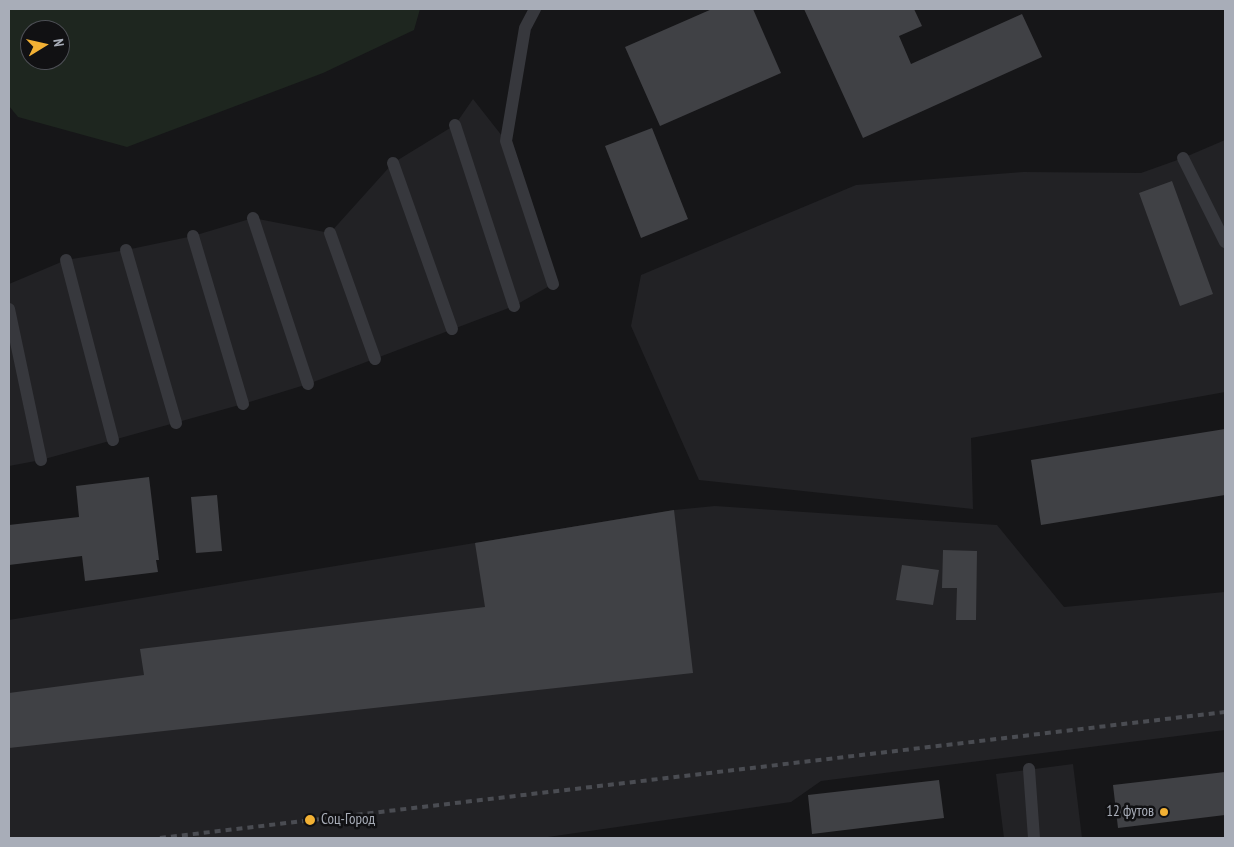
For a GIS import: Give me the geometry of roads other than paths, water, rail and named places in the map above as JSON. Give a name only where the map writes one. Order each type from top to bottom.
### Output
[{"type":"lane","points":[[535,9],[525,28],[506,141],[553,284]]},
{"type":"lane","points":[[456,124],[514,306]]},
{"type":"lane","points":[[1183,158],[1225,242]]},
{"type":"lane","points":[[393,163],[452,329]]},
{"type":"lane","points":[[253,218],[308,384]]},
{"type":"lane","points":[[330,233],[375,358]]},
{"type":"lane","points":[[192,236],[243,404]]},
{"type":"lane","points":[[126,250],[176,423]]},
{"type":"lane","points":[[66,260],[113,440]]},
{"type":"lane","points":[[9,309],[41,460]]},
{"type":"lane","points":[[1029,769],[1034,838]]},
{"type":"railway","points":[[160,838],[1225,712]]},
{"type":"place","name":"12 футов","points":[[1164,812]]},
{"type":"place","name":"Соц-Город","points":[[310,820]]}]
